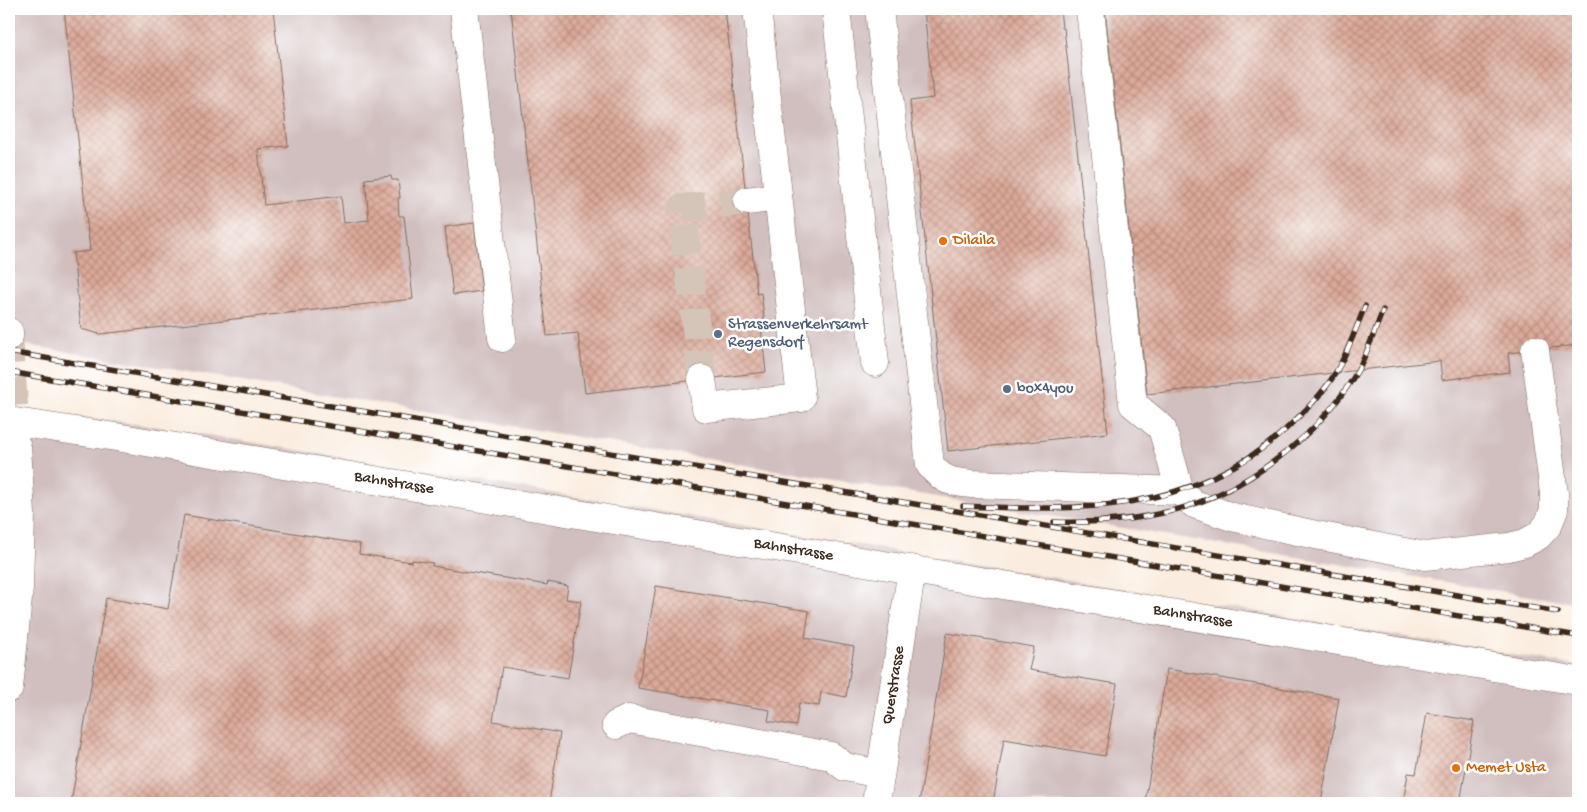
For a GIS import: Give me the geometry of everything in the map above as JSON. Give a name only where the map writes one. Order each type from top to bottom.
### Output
[{"type":"street","points":[[464,9],[502,338]]},
{"type":"street","points":[[702,380],[706,408],[800,398],[757,9]]},
{"type":"street","points":[[836,9],[875,363]]},
{"type":"street","points":[[879,9],[930,465],[938,476],[951,482],[1180,491]]},
{"type":"street","points":[[1090,9],[1133,404],[1162,428],[1180,491],[1194,504],[1232,517],[1425,556],[1509,547],[1525,543],[1538,536],[1548,525],[1554,510],[1554,493],[1535,350]]},
{"type":"street","points":[[747,201],[778,197]]},
{"type":"street","name":"Bahnstrasse","points":[[9,421],[116,437],[1578,681]]},
{"type":"street","points":[[9,688],[19,588],[21,514],[17,447]]},
{"type":"street","name":"Querstrasse","points":[[876,803],[912,569]]},
{"type":"street","points":[[616,725],[629,719],[831,756],[844,767],[880,774]]},
{"type":"shaded area","points":[[9,9],[1578,9],[1578,604],[9,342]]},
{"type":"shaded area","points":[[9,407],[160,427],[1578,666],[1578,803],[9,803]]},
{"type":"building","points":[[64,9],[273,9],[288,146],[258,149],[264,205],[341,196],[344,223],[369,220],[365,179],[391,176],[392,180],[398,180],[399,216],[404,216],[413,299],[100,334],[81,329],[73,253],[90,251]]},
{"type":"building","points":[[511,9],[725,9],[757,294],[761,293],[765,326],[761,326],[766,372],[585,393],[578,333],[547,336]]},
{"type":"building","points":[[924,9],[1060,9],[1062,28],[1064,28],[1108,433],[948,451],[910,101],[933,98]]},
{"type":"building","points":[[1105,9],[1578,9],[1578,345],[1508,353],[1510,372],[1442,380],[1440,361],[1147,394]]},
{"type":"building","points":[[474,223],[482,291],[453,295],[445,227]]},
{"type":"building","points":[[184,515],[360,544],[359,554],[412,562],[412,560],[433,563],[432,566],[547,585],[548,582],[568,586],[566,599],[581,601],[568,678],[502,667],[493,721],[560,733],[549,803],[71,803],[106,598],[168,609]]},
{"type":"building","points":[[656,586],[809,611],[805,638],[854,647],[846,697],[821,692],[819,706],[799,703],[796,726],[768,721],[770,710],[638,688]]},
{"type":"building","points":[[947,633],[1034,647],[1029,670],[1117,684],[1105,756],[1004,739],[993,803],[919,803]]},
{"type":"building","points":[[1167,669],[1339,698],[1321,803],[1145,803]]},
{"type":"building","points":[[1427,713],[1474,721],[1460,803],[1403,803],[1408,773],[1416,774]]},
{"type":"tunnel","points":[[702,379],[682,208],[747,201]]},
{"type":"tunnel","points":[[9,336],[17,446]]},
{"type":"railway","points":[[963,506],[1007,508],[1092,506],[1134,501],[1174,492],[1212,478],[1250,457],[1286,429],[1313,402],[1331,380],[1340,364],[1352,340],[1365,306]]},
{"type":"railway","points":[[1054,522],[1113,521],[1171,511],[1226,491],[1252,476],[1301,439],[1342,394],[1362,363],[1383,310]]},
{"type":"railway","points":[[9,352],[1558,612]]},
{"type":"railway","points":[[9,372],[1578,636]]},
{"type":"place","name":"Dilaila","points":[[943,241]]},
{"type":"place","name":"Strassenverkehrsamt Regensdorf","points":[[718,334]]},
{"type":"place","name":"box4you","points":[[1007,389]]},
{"type":"place","name":"Memet Usta","points":[[1456,768]]}]
